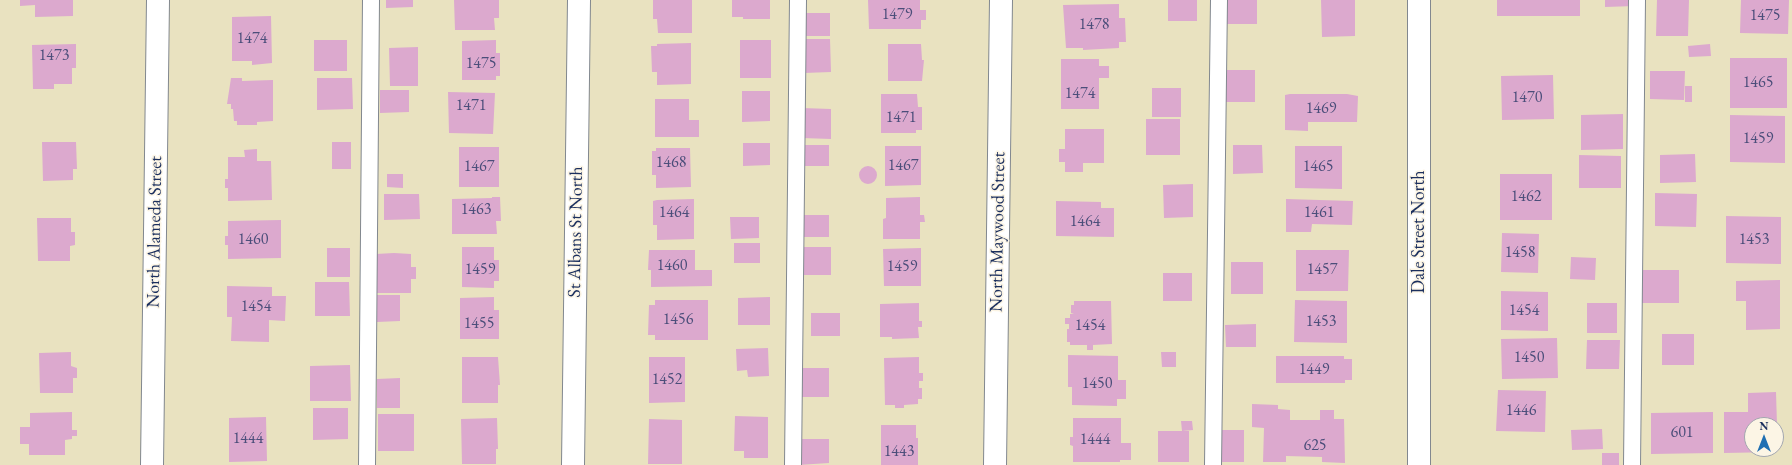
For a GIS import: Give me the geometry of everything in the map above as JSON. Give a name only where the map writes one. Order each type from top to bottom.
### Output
[{"type":"street","name":"North Alameda Street","points":[[152,465],[158,0]]},
{"type":"street","name":"St Albans St North","points":[[573,465],[579,0]]},
{"type":"street","name":"North Maywood Street","points":[[995,465],[1001,0]]},
{"type":"street","name":"Dale Street North","points":[[1419,0],[1419,465]]},
{"type":"lane","points":[[368,465],[371,0]]},
{"type":"lane","points":[[793,465],[798,0]]},
{"type":"lane","points":[[1213,465],[1219,0]]},
{"type":"lane","points":[[1632,465],[1637,0]]},
{"type":"building","points":[[20,0],[73,0],[73,16],[35,17],[35,5],[20,6]]},
{"type":"building","points":[[386,0],[413,0],[413,7],[386,8]]},
{"type":"building","points":[[454,0],[499,0],[499,18],[494,18],[495,30],[455,30]]},
{"type":"building","points":[[653,0],[692,0],[692,33],[658,33],[657,19],[653,19]]},
{"type":"building","points":[[732,0],[770,0],[770,19],[743,19],[743,17],[732,17]]},
{"type":"building","points":[[868,0],[920,0],[920,10],[926,10],[926,20],[921,20],[921,29],[869,29]]},
{"type":"building","points":[[1168,0],[1197,0],[1197,21],[1168,21]]},
{"type":"building","points":[[1223,0],[1257,0],[1257,24],[1223,24]]},
{"type":"building","points":[[1321,0],[1355,0],[1355,36],[1322,37]]},
{"type":"building","points":[[1497,0],[1580,0],[1580,16],[1497,16]]},
{"type":"building","points":[[1605,0],[1635,0],[1635,6],[1605,7]]},
{"type":"building","points":[[1657,0],[1689,0],[1688,36],[1656,36]]},
{"type":"building","points":[[1741,0],[1789,0],[1788,34],[1740,33]]},
{"type":"building","points":[[1119,4],[1119,18],[1125,18],[1126,42],[1119,42],[1119,48],[1083,50],[1083,48],[1066,48],[1063,5]]},
{"type":"building","points":[[803,13],[830,13],[830,36],[803,36]]},
{"type":"building","points":[[271,16],[272,63],[252,65],[252,61],[232,61],[232,17]]},
{"type":"building","points":[[804,39],[830,39],[831,72],[804,73]]},
{"type":"building","points":[[314,40],[347,40],[347,71],[314,71]]},
{"type":"building","points":[[496,40],[496,53],[500,53],[500,76],[496,76],[496,80],[462,80],[462,41]]},
{"type":"building","points":[[740,40],[771,40],[771,78],[740,78]]},
{"type":"building","points":[[691,43],[691,84],[657,85],[657,72],[652,72],[651,46],[657,46],[657,44]]},
{"type":"building","points":[[76,44],[76,68],[72,68],[72,84],[54,84],[54,89],[33,89],[32,45]]},
{"type":"building","points":[[888,44],[921,44],[922,60],[924,60],[922,81],[888,81]]},
{"type":"building","points":[[1710,44],[1711,56],[1689,57],[1688,46]]},
{"type":"building","points":[[418,47],[418,86],[390,86],[389,48]]},
{"type":"building","points":[[1730,58],[1787,58],[1787,108],[1730,108]]},
{"type":"building","points":[[1061,59],[1099,59],[1099,66],[1109,66],[1109,78],[1099,78],[1099,109],[1061,109]]},
{"type":"building","points":[[1222,70],[1255,70],[1255,102],[1222,102]]},
{"type":"building","points":[[1650,71],[1685,71],[1684,100],[1650,99]]},
{"type":"building","points":[[1553,75],[1554,119],[1502,120],[1501,76]]},
{"type":"building","points":[[231,78],[242,78],[242,81],[273,80],[273,121],[257,122],[257,125],[237,125],[237,121],[234,121],[231,104],[227,104]]},
{"type":"building","points":[[317,78],[352,78],[353,109],[317,110]]},
{"type":"building","points":[[1685,86],[1692,86],[1692,102],[1685,102]]},
{"type":"building","points":[[1152,88],[1181,88],[1181,117],[1152,117]]},
{"type":"building","points":[[380,90],[409,90],[409,112],[380,113]]},
{"type":"building","points":[[742,91],[770,91],[770,121],[742,122]]},
{"type":"building","points":[[448,92],[495,93],[493,134],[449,133]]},
{"type":"building","points":[[881,94],[917,94],[918,107],[922,107],[922,130],[916,130],[916,133],[881,133]]},
{"type":"building","points":[[1347,94],[1358,96],[1357,122],[1308,122],[1308,131],[1285,130],[1285,95]]},
{"type":"building","points":[[655,99],[689,99],[689,120],[699,120],[699,137],[655,137]]},
{"type":"building","points":[[802,108],[831,109],[831,139],[802,138]]},
{"type":"building","points":[[1623,114],[1623,149],[1581,150],[1581,115]]},
{"type":"building","points":[[1730,115],[1785,116],[1785,163],[1730,162]]},
{"type":"building","points":[[1146,119],[1180,119],[1180,155],[1146,155]]},
{"type":"building","points":[[1065,129],[1104,129],[1104,163],[1083,163],[1083,172],[1065,172],[1065,162],[1059,162],[1059,149],[1065,149]]},
{"type":"building","points":[[42,142],[76,142],[77,169],[73,169],[73,180],[43,181]]},
{"type":"building","points":[[332,142],[351,142],[351,169],[332,169]]},
{"type":"building","points":[[743,143],[770,143],[770,165],[743,166]]},
{"type":"building","points":[[802,145],[829,145],[829,166],[803,166]]},
{"type":"building","points":[[1233,145],[1262,145],[1263,173],[1233,174]]},
{"type":"building","points":[[885,146],[921,146],[921,185],[885,186]]},
{"type":"building","points":[[1295,146],[1342,146],[1342,189],[1295,188]]},
{"type":"building","points":[[459,147],[499,147],[499,187],[459,187]]},
{"type":"building","points":[[656,148],[690,148],[691,187],[656,188],[656,175],[652,175],[652,151],[656,151]]},
{"type":"building","points":[[257,149],[257,161],[271,161],[272,200],[228,201],[228,188],[225,188],[225,179],[228,179],[228,157],[245,157],[244,150]]},
{"type":"building","points":[[1695,154],[1696,182],[1660,183],[1660,155]]},
{"type":"building","points":[[1579,155],[1621,156],[1621,188],[1579,188]]},
{"type":"building","points":[[868,166],[874,169],[877,175],[874,181],[868,184],[862,181],[859,175],[862,169]]},
{"type":"building","points":[[387,174],[403,174],[403,188],[387,187]]},
{"type":"building","points":[[1500,174],[1552,174],[1552,220],[1500,220]]},
{"type":"building","points":[[1193,184],[1193,217],[1164,218],[1163,185]]},
{"type":"building","points":[[1655,193],[1697,194],[1696,227],[1655,226]]},
{"type":"building","points":[[384,194],[419,194],[420,219],[384,220]]},
{"type":"building","points":[[500,197],[501,221],[496,221],[497,234],[452,234],[452,199]]},
{"type":"building","points":[[920,197],[920,215],[924,215],[925,222],[920,222],[920,239],[883,239],[883,219],[886,218],[886,198]]},
{"type":"building","points":[[694,199],[694,239],[657,240],[657,225],[653,225],[653,201]]},
{"type":"building","points":[[1286,199],[1353,201],[1352,225],[1312,224],[1311,232],[1286,232]]},
{"type":"building","points":[[1056,201],[1101,202],[1101,208],[1114,208],[1114,237],[1056,236]]},
{"type":"building","points":[[802,215],[829,215],[829,237],[802,237]]},
{"type":"building","points":[[1726,216],[1781,217],[1781,264],[1726,263]]},
{"type":"building","points":[[730,217],[759,217],[759,238],[731,239]]},
{"type":"building","points":[[37,218],[71,218],[71,232],[75,232],[75,245],[70,246],[70,261],[38,261]]},
{"type":"building","points":[[281,220],[281,258],[228,259],[228,245],[225,245],[225,236],[228,236],[228,221]]},
{"type":"building","points":[[1502,233],[1539,234],[1538,273],[1501,272]]},
{"type":"building","points":[[734,243],[760,243],[760,263],[734,263]]},
{"type":"building","points":[[462,247],[494,247],[494,260],[499,260],[499,281],[494,281],[494,288],[462,287]]},
{"type":"building","points":[[802,247],[831,247],[831,275],[802,275]]},
{"type":"building","points":[[327,248],[350,248],[350,277],[327,277]]},
{"type":"building","points":[[921,248],[921,286],[884,286],[883,249]]},
{"type":"building","points":[[649,250],[695,250],[695,270],[712,270],[712,286],[651,287],[651,270],[648,270]]},
{"type":"building","points":[[1296,250],[1349,250],[1348,291],[1296,291]]},
{"type":"building","points":[[376,254],[411,254],[411,267],[416,267],[416,279],[411,279],[411,293],[377,293]]},
{"type":"building","points":[[1571,257],[1596,258],[1595,280],[1570,279]]},
{"type":"building","points":[[1231,262],[1263,262],[1263,294],[1231,294]]},
{"type":"building","points":[[1642,270],[1679,270],[1679,303],[1642,303]]},
{"type":"building","points":[[1163,273],[1192,273],[1192,301],[1163,301]]},
{"type":"building","points":[[1780,280],[1780,329],[1746,330],[1746,301],[1736,301],[1736,281]]},
{"type":"building","points":[[315,282],[349,282],[350,316],[315,316]]},
{"type":"building","points":[[227,286],[272,287],[272,296],[286,296],[285,321],[269,320],[269,342],[231,341],[232,317],[227,317]]},
{"type":"building","points":[[1501,291],[1548,292],[1548,331],[1501,330]]},
{"type":"building","points":[[377,295],[400,295],[400,321],[377,322]]},
{"type":"building","points":[[494,297],[494,310],[499,310],[499,339],[460,339],[460,298]]},
{"type":"building","points":[[770,297],[770,325],[738,325],[738,298]]},
{"type":"building","points":[[655,300],[708,300],[708,340],[655,340],[655,335],[648,335],[649,305],[655,305]]},
{"type":"building","points":[[1295,300],[1347,301],[1347,343],[1294,342]]},
{"type":"building","points":[[1074,301],[1111,301],[1112,344],[1093,345],[1093,350],[1087,350],[1087,345],[1070,345],[1070,342],[1067,342],[1067,329],[1069,329],[1069,324],[1065,324],[1065,318],[1070,318],[1070,314],[1074,314],[1071,313],[1071,305],[1074,305]]},
{"type":"building","points":[[919,303],[919,321],[922,321],[922,327],[918,327],[919,338],[892,339],[892,337],[880,337],[880,304]]},
{"type":"building","points":[[1587,303],[1617,303],[1617,333],[1587,333]]},
{"type":"building","points":[[811,313],[840,313],[840,336],[811,336]]},
{"type":"building","points":[[1256,324],[1256,347],[1226,347],[1225,325]]},
{"type":"building","points":[[1662,334],[1694,334],[1694,365],[1662,365]]},
{"type":"building","points":[[1557,338],[1558,378],[1502,379],[1501,339]]},
{"type":"building","points":[[1587,340],[1620,340],[1619,369],[1586,369]]},
{"type":"building","points":[[768,348],[769,376],[748,377],[747,370],[737,371],[736,349]]},
{"type":"building","points":[[71,352],[71,366],[77,368],[77,378],[73,378],[73,393],[40,393],[39,353]]},
{"type":"building","points":[[1161,352],[1176,352],[1176,367],[1162,367]]},
{"type":"building","points":[[1068,355],[1118,356],[1118,380],[1126,380],[1126,399],[1117,399],[1117,406],[1072,405],[1072,387],[1068,387]]},
{"type":"building","points":[[1276,356],[1344,356],[1344,359],[1352,359],[1352,380],[1345,380],[1345,383],[1276,383]]},
{"type":"building","points":[[462,357],[498,357],[500,385],[498,385],[498,403],[462,403]]},
{"type":"building","points":[[649,357],[685,357],[685,402],[649,403]]},
{"type":"building","points":[[919,357],[919,373],[923,373],[923,381],[919,381],[919,388],[922,388],[922,399],[918,399],[918,404],[904,405],[904,408],[895,408],[895,405],[885,405],[884,358]]},
{"type":"building","points":[[350,365],[351,401],[310,401],[310,366]]},
{"type":"building","points":[[801,368],[829,368],[829,397],[801,397]]},
{"type":"building","points":[[400,378],[400,408],[377,408],[377,379]]},
{"type":"building","points":[[1498,390],[1546,391],[1545,432],[1496,431]]},
{"type":"building","points":[[1776,392],[1777,417],[1744,417],[1744,453],[1724,453],[1724,412],[1748,412],[1748,393]]},
{"type":"building","points":[[1252,404],[1278,405],[1278,409],[1290,410],[1290,420],[1320,420],[1320,410],[1334,410],[1334,419],[1344,419],[1345,463],[1322,462],[1322,457],[1286,456],[1286,462],[1263,462],[1264,428],[1252,427]]},
{"type":"building","points":[[313,408],[348,408],[348,439],[313,440]]},
{"type":"building","points":[[72,412],[72,430],[77,430],[77,436],[72,436],[72,439],[65,440],[65,455],[29,455],[29,444],[20,444],[20,427],[30,427],[30,413]]},
{"type":"building","points":[[1713,412],[1713,453],[1651,454],[1651,413]]},
{"type":"building","points":[[378,414],[414,414],[414,451],[378,451]]},
{"type":"building","points":[[735,416],[768,417],[768,458],[744,458],[744,451],[734,451]]},
{"type":"building","points":[[266,417],[267,461],[229,462],[229,418]]},
{"type":"building","points":[[497,418],[498,449],[496,449],[496,464],[462,464],[461,419]]},
{"type":"building","points":[[1073,418],[1121,418],[1121,443],[1131,443],[1131,460],[1120,460],[1120,462],[1073,462],[1073,446],[1070,445],[1070,437],[1073,437]]},
{"type":"building","points":[[649,419],[682,420],[682,464],[648,464]]},
{"type":"building","points":[[1181,421],[1192,421],[1193,430],[1182,431]]},
{"type":"building","points":[[881,425],[916,425],[916,438],[918,438],[918,465],[881,465]]},
{"type":"building","points":[[1602,429],[1603,449],[1572,450],[1571,430]]},
{"type":"building","points":[[1216,430],[1244,430],[1244,462],[1216,462]]},
{"type":"building","points":[[1158,431],[1189,431],[1189,462],[1158,462]]},
{"type":"building","points":[[797,439],[829,439],[829,463],[798,465]]},
{"type":"building","points":[[1602,453],[1619,453],[1619,465],[1602,465]]}]
